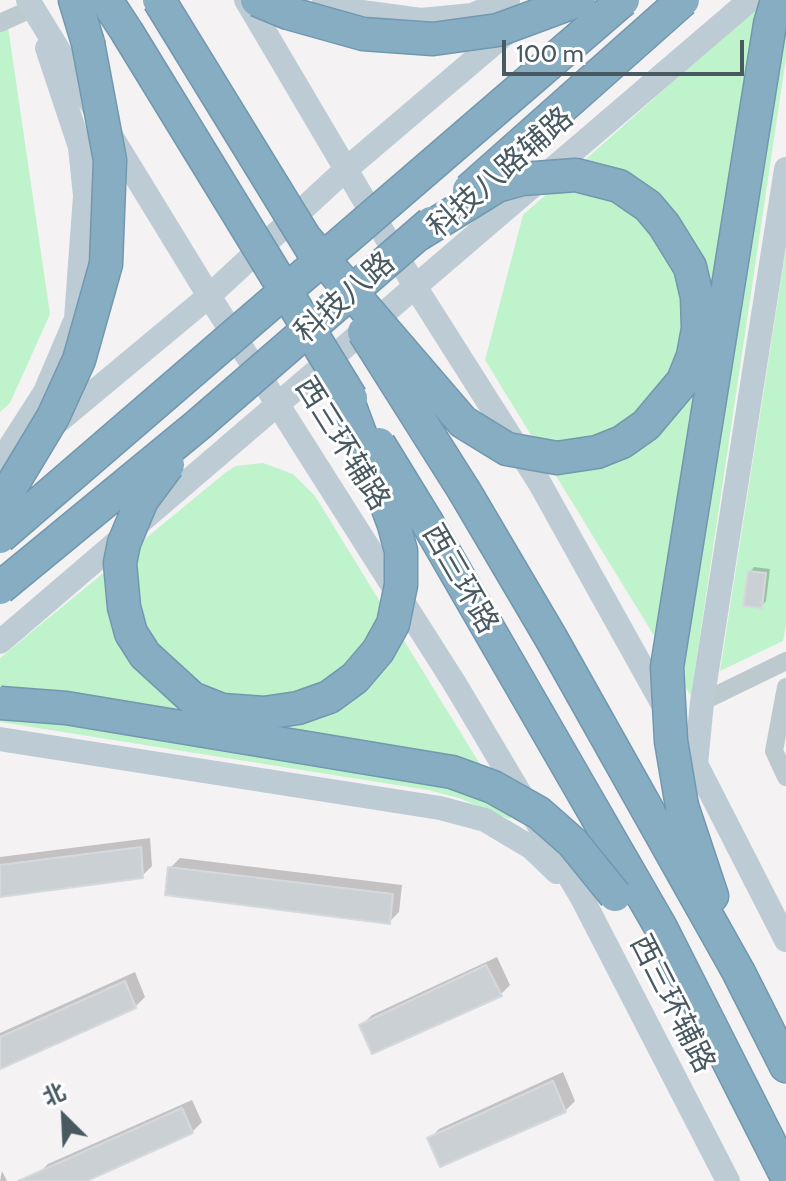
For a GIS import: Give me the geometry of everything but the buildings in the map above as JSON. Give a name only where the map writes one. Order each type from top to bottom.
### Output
[{"type":"highway","points":[[0,505],[53,417],[79,360],[106,264],[110,160],[88,43],[75,0]]},
{"type":"highway","name":"西三环路","points":[[106,0],[428,524],[660,926],[786,1175]]},
{"type":"highway","name":"西三环路","points":[[159,0],[465,492],[551,638],[738,971],[786,1066]]},
{"type":"highway","points":[[257,0],[288,13],[363,34],[433,39],[498,30],[579,0]]},
{"type":"highway","name":"科技八路","points":[[0,537],[623,0]]},
{"type":"highway","name":"科技八路","points":[[0,588],[198,425],[683,0]]},
{"type":"highway","points":[[738,971],[682,806],[671,741],[667,667],[770,24],[777,0]]},
{"type":"highway","points":[[305,238],[463,422],[507,449],[557,458],[597,452],[622,442],[646,425],[683,381],[693,356],[698,329],[697,297],[690,267],[664,225],[648,206],[619,186],[576,175],[522,179],[497,186],[416,236]]},
{"type":"highway","points":[[198,425],[142,500],[124,543],[120,585],[131,633],[145,655],[192,698],[222,710],[264,713],[298,708],[329,697],[355,678],[378,651],[393,624],[401,585],[401,551],[394,525],[341,382]]},
{"type":"highway","points":[[0,703],[66,708],[452,772],[493,787],[539,813],[573,843],[615,895],[718,1040]]},
{"type":"main road","points":[[246,0],[280,52],[344,171],[539,482],[696,764],[786,940]]},
{"type":"main road","points":[[324,0],[348,10],[421,20],[472,15],[508,0]]},
{"type":"main road","points":[[0,470],[209,296],[344,171],[544,0]]},
{"type":"main road","name":"科技八路辅路","points":[[0,642],[750,0]]},
{"type":"main road","points":[[0,462],[45,392],[76,319],[85,196],[80,147],[31,4]]},
{"type":"main road","name":"西三环辅路","points":[[31,4],[209,296],[455,684],[581,896],[728,1181]]},
{"type":"main road","points":[[696,764],[702,702],[786,169]]},
{"type":"main road","points":[[0,739],[440,808],[485,820],[532,848],[581,896]]},
{"type":"street","points":[[0,23],[31,4]]},
{"type":"street","points":[[702,702],[786,661]]},
{"type":"street","points":[[786,687],[774,751],[786,777]]},
{"type":"green space","points":[[786,0],[786,58],[691,696],[485,360],[523,215],[758,6]]},
{"type":"green space","points":[[7,20],[50,314],[10,403],[0,412],[0,24]]},
{"type":"green space","points":[[786,248],[786,625],[783,641],[720,671]]},
{"type":"green space","points":[[263,463],[293,474],[315,496],[512,816],[509,819],[459,798],[428,790],[0,722],[0,658],[225,473],[236,466]]}]
